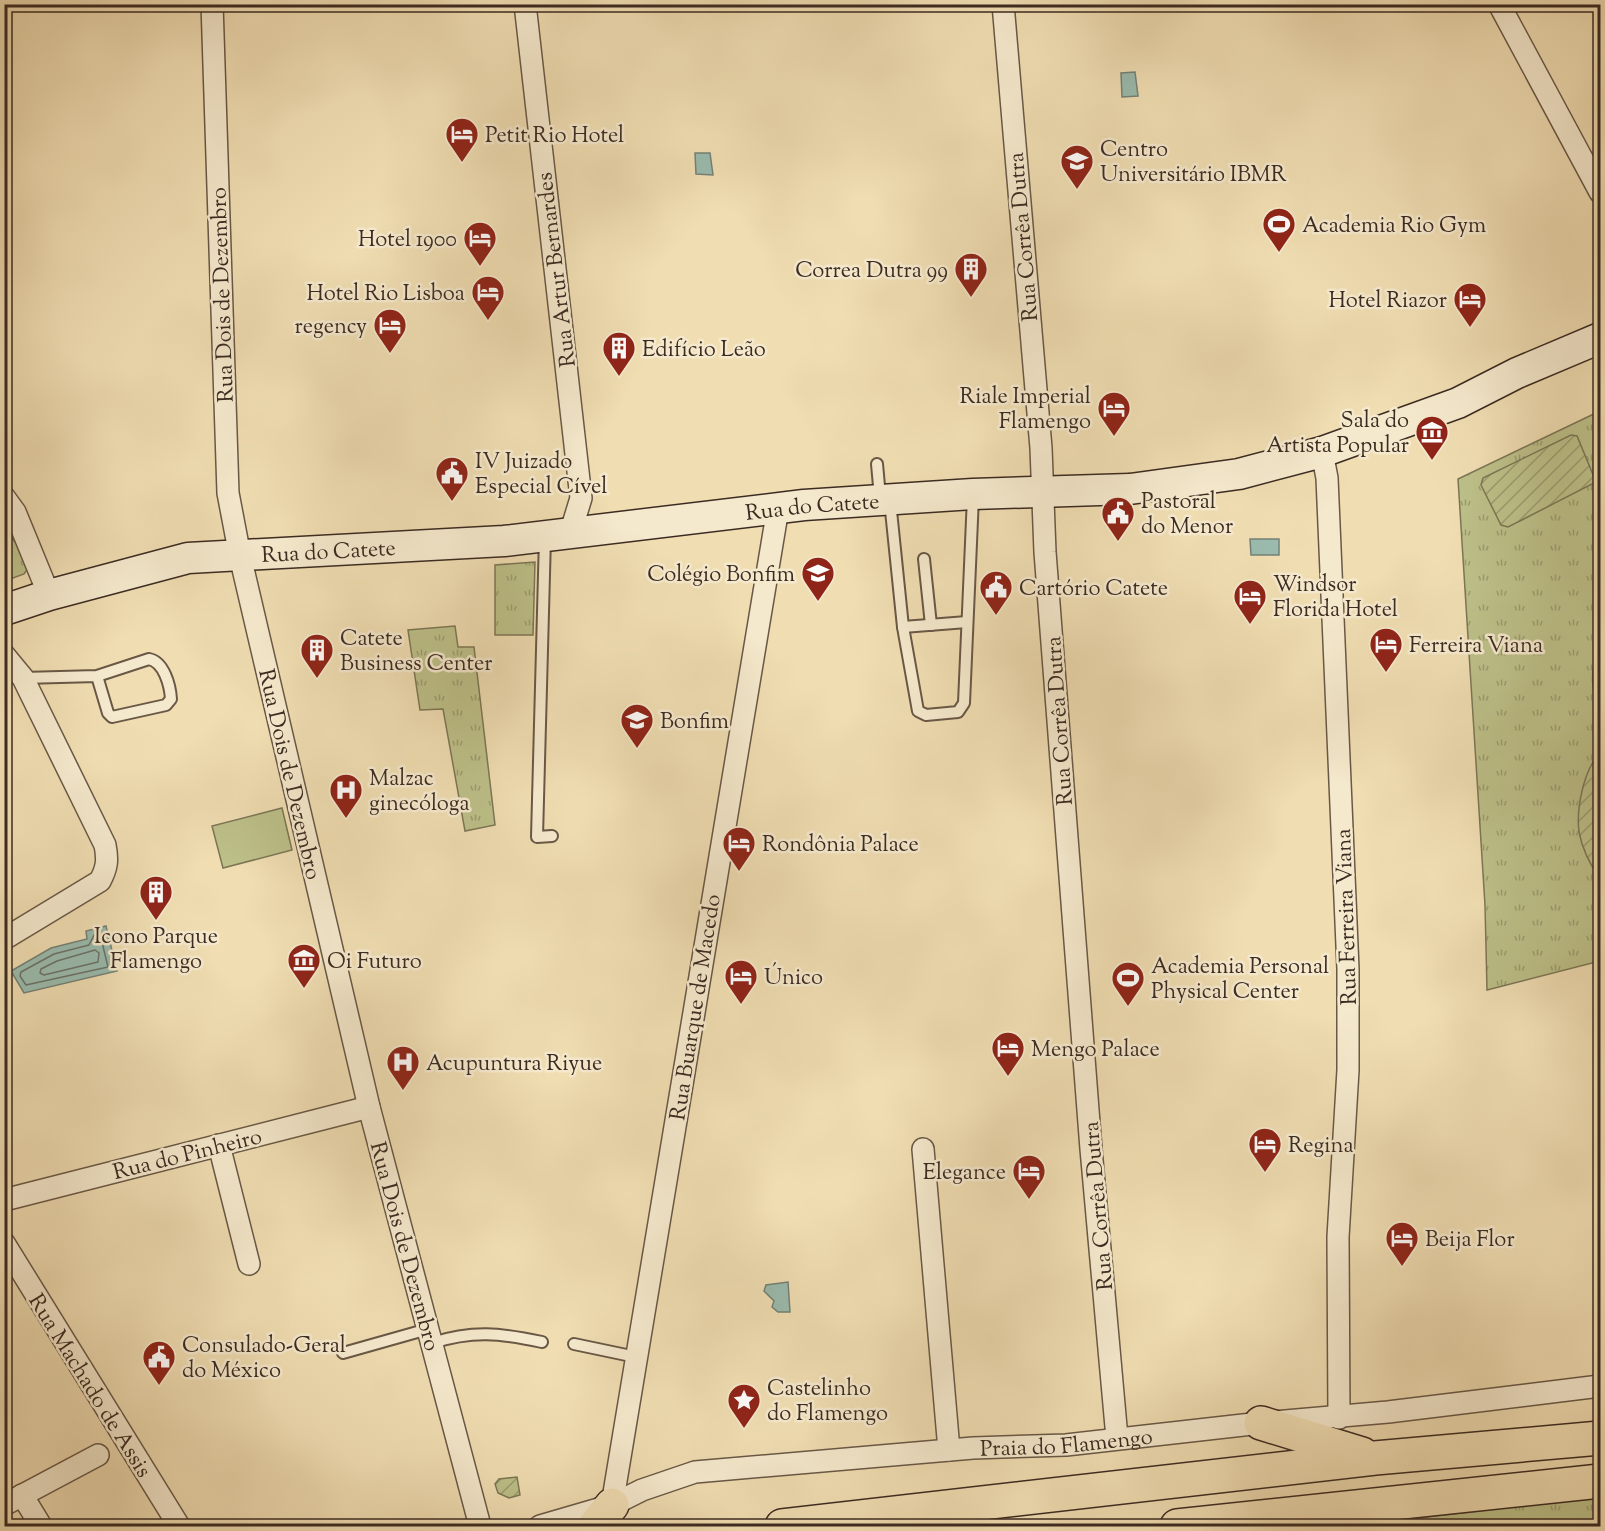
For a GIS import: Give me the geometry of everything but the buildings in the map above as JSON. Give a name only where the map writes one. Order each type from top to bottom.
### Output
[{"type":"main road","name":"Rua do Catete","points":[[4,610],[49,595],[188,558],[557,535],[778,508],[973,494],[1130,489],[1239,474],[1322,452],[1458,403],[1517,373],[1600,338]]},
{"type":"main road","points":[[1261,1423],[1375,1458]]},
{"type":"main road","points":[[782,1527],[1375,1458],[1600,1438]]},
{"type":"main road","points":[[1177,1527],[1251,1523],[1600,1481]]},
{"type":"street","name":"Rua Dois de Dezembro","points":[[212,4],[228,493],[240,556],[369,1107],[480,1527]]},
{"type":"street","name":"Rua Artur Bernardes","points":[[525,4],[581,498],[557,535]]},
{"type":"street","name":"Rua Corrêa Dutra","points":[[1003,4],[1041,448],[1041,492],[1091,1149],[1117,1438]]},
{"type":"street","points":[[1499,4],[1600,192]]},
{"type":"street","name":"Rua Ferreira Viana","points":[[1322,452],[1327,478],[1348,969],[1348,1070],[1338,1237],[1339,1418]]},
{"type":"street","points":[[4,496],[15,512],[49,595]]},
{"type":"street","name":"Rua Buarque de Macedo","points":[[603,1516],[636,1357],[778,508]]},
{"type":"street","points":[[4,655],[23,678],[105,845],[107,869],[100,881],[4,939]]},
{"type":"street","name":"Rua do Pinheiro","points":[[4,1200],[369,1107]]},
{"type":"street","points":[[219,1145],[249,1264]]},
{"type":"street","points":[[923,1149],[949,1450]]},
{"type":"street","name":"Rua Machado de Assis","points":[[4,1243],[179,1527]]},
{"type":"street","name":"Praia do Flamengo","points":[[540,1527],[603,1516],[642,1490],[695,1472],[949,1450],[1066,1445],[1261,1423],[1339,1418],[1600,1386]]},
{"type":"street","points":[[41,1527],[13,1500],[98,1455]]},
{"type":"lane","points":[[877,464],[885,501],[918,711],[926,715],[962,710],[964,703],[973,494]]},
{"type":"lane","points":[[552,836],[537,837],[557,535]]},
{"type":"lane","points":[[924,560],[931,625]]},
{"type":"lane","points":[[903,627],[968,621]]},
{"type":"lane","points":[[23,678],[97,676],[148,659],[156,660],[164,674],[171,699],[166,705],[112,717],[108,713],[97,676]]},
{"type":"lane","points":[[343,1353],[430,1336],[460,1334],[499,1333],[542,1342]]},
{"type":"lane","points":[[574,1344],[636,1357]]},
{"type":"green space","points":[[1600,411],[1600,961],[1487,990],[1485,905],[1458,479]]},
{"type":"green space","points":[[1571,435],[1577,436],[1596,482],[1508,527],[1501,525],[1481,485],[1483,478]]},
{"type":"green space","points":[[4,529],[27,556],[29,567],[24,574],[5,581]]},
{"type":"green space","points":[[535,562],[533,635],[495,635],[495,565]]},
{"type":"green space","points":[[455,626],[458,647],[474,647],[495,825],[465,831],[443,709],[420,710],[408,630]]},
{"type":"green space","points":[[1600,652],[1600,708],[1592,680],[1596,658]]},
{"type":"green space","points":[[1600,753],[1600,879],[1590,863],[1579,832],[1578,822],[1582,789],[1594,760]]},
{"type":"green space","points":[[282,808],[292,850],[223,868],[212,826]]},
{"type":"green space","points":[[517,1477],[520,1495],[509,1498],[498,1493],[495,1484],[499,1479]]},
{"type":"green space","points":[[1600,1497],[1600,1526],[1348,1526]]},
{"type":"water","points":[[1135,72],[1138,96],[1122,97],[1121,73]]},
{"type":"water","points":[[695,153],[710,153],[713,175],[696,174]]},
{"type":"water","points":[[1250,539],[1279,539],[1279,555],[1251,555]]},
{"type":"water","points":[[106,926],[117,971],[24,993],[11,971],[51,948],[87,939],[86,931]]},
{"type":"water","points":[[788,1282],[790,1312],[778,1312],[772,1307],[774,1301],[764,1291],[766,1285]]},
{"type":"place","name":"Petit Rio Hotel","points":[[462,163]]},
{"type":"place","name":"Centro Universitário IBMR","points":[[1077,190]]},
{"type":"place","name":"Academia Rio Gym","points":[[1279,253]]},
{"type":"place","name":"Hotel 1900","points":[[480,267]]},
{"type":"place","name":"Correa Dutra 99","points":[[971,298]]},
{"type":"place","name":"Hotel Rio Lisboa","points":[[488,321]]},
{"type":"place","name":"Hotel Riazor","points":[[1470,328]]},
{"type":"place","name":"regency","points":[[390,354]]},
{"type":"place","name":"Edifício Leão","points":[[619,377]]},
{"type":"place","name":"Riale Imperial Flamengo","points":[[1114,437]]},
{"type":"place","name":"Sala do Artista Popular","points":[[1432,461]]},
{"type":"place","name":"IV Juizado Especial Cível","points":[[452,502]]},
{"type":"place","name":"Pastoral do Menor","points":[[1118,542]]},
{"type":"place","name":"Colégio Bonfim","points":[[818,602]]},
{"type":"place","name":"Cartório Catete","points":[[996,616]]},
{"type":"place","name":"Windsor Florida Hotel","points":[[1250,625]]},
{"type":"place","name":"Ferreira Viana","points":[[1386,673]]},
{"type":"place","name":"Catete Business Center","points":[[317,679]]},
{"type":"place","name":"Bonfim","points":[[637,749]]},
{"type":"place","name":"Malzac ginecóloga","points":[[346,819]]},
{"type":"place","name":"Rondônia Palace","points":[[739,872]]},
{"type":"place","name":"Icono Parque Flamengo","points":[[156,921]]},
{"type":"place","name":"Oi Futuro","points":[[304,989]]},
{"type":"place","name":"Único","points":[[741,1005]]},
{"type":"place","name":"Academia Personal Physical Center","points":[[1128,1007]]},
{"type":"place","name":"Mengo Palace","points":[[1008,1077]]},
{"type":"place","name":"Acupuntura Riyue","points":[[403,1091]]},
{"type":"place","name":"Regina","points":[[1265,1173]]},
{"type":"place","name":"Elegance","points":[[1029,1200]]},
{"type":"place","name":"Beija Flor","points":[[1402,1267]]},
{"type":"place","name":"Consulado-Geral do México","points":[[159,1386]]},
{"type":"place","name":"Castelinho do Flamengo","points":[[744,1429]]}]
